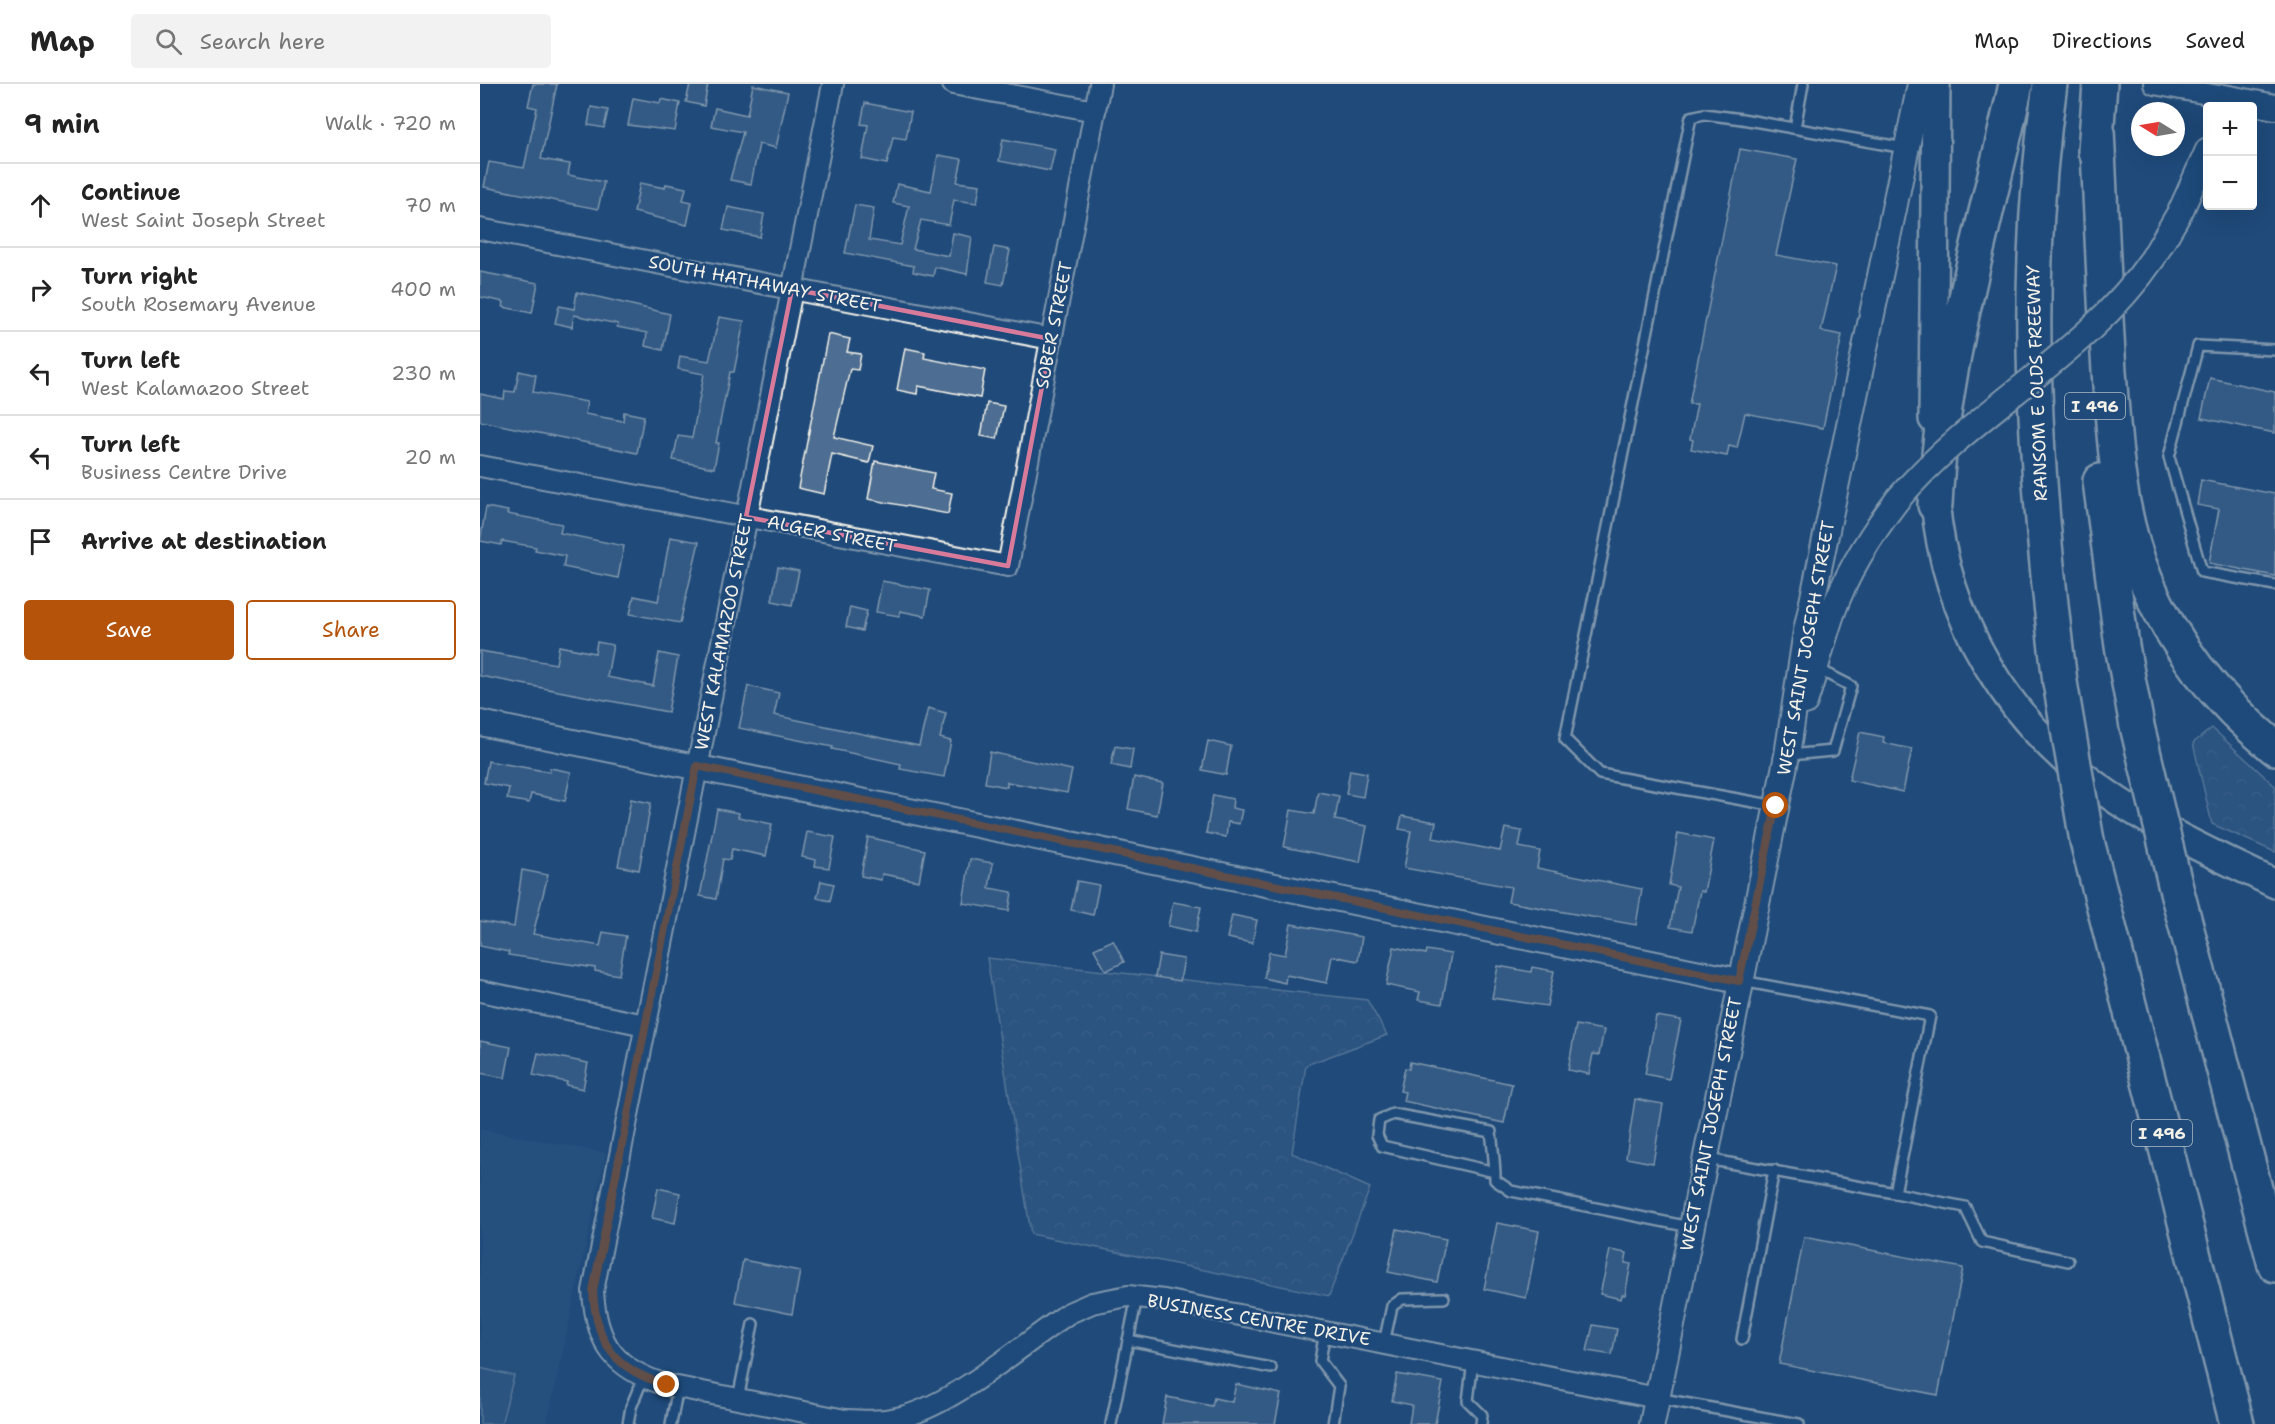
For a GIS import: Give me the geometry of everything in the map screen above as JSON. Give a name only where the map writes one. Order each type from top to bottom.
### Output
[{"type":"highway","points":[[1935,505],[1939,443],[1948,380],[2016,84]]},
{"type":"highway","name":"RANSOM E OLDS FREEWAY","points":[[2050,84],[2034,236],[2032,336],[2039,499],[2060,681],[2087,841],[2237,1424]]},
{"type":"highway","name":"I 496","points":[[2100,84],[2092,197],[2090,306],[2099,467],[2113,586],[2137,726],[2175,884],[2275,1265]]},
{"type":"highway","points":[[2097,130],[2112,415],[2119,478],[2134,547],[2154,598],[2192,661],[2238,716],[2275,748]]},
{"type":"main road","points":[[1936,84],[1933,374],[1935,505],[1949,576],[1973,641],[2001,690],[2038,736],[2118,801],[2199,848],[2275,884]]},
{"type":"street","name":"WEST KALAMAZOO STREET","points":[[612,1355],[601,1336],[595,1315],[593,1291],[833,84]]},
{"type":"street","points":[[953,84],[1095,111]]},
{"type":"street","name":"SOBER STREET","points":[[1008,566],[1100,84]]},
{"type":"street","name":"WEST SAINT JOSEPH STREET","points":[[1652,1424],[1786,755],[1806,631],[1920,84]]},
{"type":"street","points":[[2158,85],[2275,107]]},
{"type":"street","points":[[1786,755],[1833,612],[1872,534],[1898,499],[1955,441],[2114,307],[2153,258],[2181,210],[2205,156]]},
{"type":"street","name":"SOUTH HATHAWAY STREET","points":[[480,228],[1051,339]]},
{"type":"street","name":"ALGER STREET","points":[[480,465],[746,518],[1008,566]]},
{"type":"street","points":[[480,723],[1739,981]]},
{"type":"street","points":[[480,991],[645,1025]]},
{"type":"street","name":"BUSINESS CENTRE DRIVE","points":[[612,1355],[643,1378],[678,1387],[845,1420],[874,1422],[905,1416],[935,1405],[1070,1313],[1092,1303],[1137,1297],[1384,1342],[1658,1398]]},
{"type":"lane","points":[[1795,128],[1803,84]]},
{"type":"lane","points":[[1776,806],[1600,774],[1565,738],[1691,117],[1704,114],[1907,148]]},
{"type":"lane","points":[[2275,350],[2198,346],[2169,457],[2202,572],[2275,585]]},
{"type":"lane","points":[[1786,755],[1833,751],[1851,686],[1816,668]]},
{"type":"lane","points":[[1739,981],[1930,1016],[1895,1193]]},
{"type":"lane","points":[[1495,1172],[1382,1146],[1377,1135],[1379,1120],[1393,1114],[1491,1132],[1496,1180],[1511,1191],[1690,1227]]},
{"type":"lane","points":[[1704,1158],[1965,1207],[1982,1242],[2068,1262]]},
{"type":"lane","points":[[1742,1340],[1774,1170]]},
{"type":"lane","points":[[1111,1424],[1137,1297]]},
{"type":"lane","points":[[1384,1342],[1392,1306],[1402,1299],[1444,1298]]},
{"type":"lane","points":[[738,1399],[753,1324]]},
{"type":"lane","points":[[1324,1331],[1320,1361],[1339,1386],[1333,1424]]},
{"type":"lane","points":[[1128,1340],[1271,1368]]},
{"type":"lane","points":[[1473,1360],[1468,1401],[1482,1415],[1481,1424]]},
{"type":"lane","points":[[628,1424],[631,1407],[643,1378]]},
{"type":"lane","points":[[671,1424],[678,1387]]},
{"type":"lane","points":[[1658,1398],[1799,1424]]},
{"type":"highlighted area","points":[[792,289],[1051,339],[1008,566],[746,517]]},
{"type":"shaded area","points":[[480,1129],[606,1153],[547,1424],[480,1424]]},
{"type":"green space","points":[[2212,728],[2275,786],[2275,852],[2212,824],[2193,743]]},
{"type":"green space","points":[[987,958],[1367,1000],[1387,1035],[1306,1065],[1292,1153],[1370,1188],[1329,1296],[1031,1234]]},
{"type":"green space","points":[[480,1368],[514,1376],[501,1424],[480,1424]]},
{"type":"building","points":[[533,84],[557,84],[541,159],[570,164],[568,175],[604,182],[598,209],[484,187],[489,162],[524,168],[537,108],[528,106]]},
{"type":"building","points":[[690,84],[708,84],[704,106],[686,102]]},
{"type":"building","points":[[753,85],[788,92],[776,148],[759,144],[751,184],[730,180],[743,132],[711,126],[715,108],[747,115]]},
{"type":"building","points":[[633,98],[660,103],[661,99],[680,103],[675,131],[628,125]]},
{"type":"building","points":[[865,103],[911,112],[906,139],[893,137],[887,164],[862,159],[868,125],[861,124]]},
{"type":"building","points":[[591,107],[608,110],[604,128],[588,125]]},
{"type":"building","points":[[1003,139],[1055,149],[1050,171],[999,161]]},
{"type":"building","points":[[1740,149],[1797,159],[1776,255],[1836,266],[1821,331],[1842,335],[1823,428],[1745,413],[1737,448],[1729,446],[1727,456],[1691,449],[1693,440],[1690,439],[1697,404],[1689,404]]},
{"type":"building","points":[[938,155],[962,159],[957,182],[980,185],[977,203],[954,200],[949,225],[921,220],[913,249],[949,256],[953,233],[972,237],[967,274],[935,267],[933,276],[913,272],[914,266],[845,253],[855,205],[874,208],[869,240],[900,245],[909,206],[893,203],[897,184],[931,191]]},
{"type":"building","points":[[640,183],[665,188],[666,184],[686,188],[683,200],[692,202],[687,225],[634,212]]},
{"type":"building","points":[[728,207],[764,214],[760,237],[723,230]]},
{"type":"building","points":[[994,247],[1010,250],[1003,285],[987,282]]},
{"type":"building","points":[[480,272],[538,283],[532,313],[503,307],[504,302],[480,297]]},
{"type":"building","points":[[577,292],[670,314],[663,350],[645,346],[647,333],[617,327],[618,324],[574,315],[572,327],[555,323],[559,306],[574,309]]},
{"type":"building","points":[[719,317],[744,321],[734,372],[730,372],[716,443],[719,443],[714,468],[673,460],[678,436],[692,438],[704,374],[678,369],[680,356],[709,361]]},
{"type":"building","points":[[828,334],[850,339],[847,352],[861,354],[858,370],[850,369],[834,437],[873,446],[869,463],[832,454],[824,494],[798,488]]},
{"type":"building","points":[[905,348],[925,352],[924,358],[985,370],[980,398],[918,386],[917,394],[897,390]]},
{"type":"building","points":[[519,371],[536,375],[533,392],[587,402],[585,414],[623,421],[624,412],[644,416],[637,453],[480,421],[480,394],[504,399],[505,391],[515,392]]},
{"type":"building","points":[[2210,378],[2275,392],[2275,433],[2201,418]]},
{"type":"building","points":[[987,403],[1004,406],[997,439],[981,436]]},
{"type":"building","points":[[875,461],[934,473],[931,489],[952,493],[948,514],[868,499]]},
{"type":"building","points":[[2201,480],[2275,494],[2275,576],[2209,563],[2219,509],[2197,505]]},
{"type":"building","points":[[486,507],[508,511],[507,514],[562,524],[560,533],[624,546],[618,578],[563,567],[565,556],[535,550],[536,547],[502,541],[501,545],[480,541]]},
{"type":"building","points":[[670,537],[699,542],[680,623],[630,614],[634,596],[658,601]]},
{"type":"building","points":[[778,567],[799,571],[792,605],[772,601]]},
{"type":"building","points":[[882,581],[930,590],[925,616],[900,611],[899,616],[876,612]]},
{"type":"building","points":[[850,607],[867,611],[862,631],[846,627]]},
{"type":"building","points":[[597,642],[613,645],[607,677],[653,686],[659,653],[678,657],[668,712],[480,676],[480,651],[556,664],[559,646],[595,653]]},
{"type":"building","points":[[748,686],[779,693],[774,715],[919,746],[928,708],[946,713],[940,738],[951,741],[944,777],[900,769],[901,764],[832,749],[833,747],[739,728]]},
{"type":"building","points":[[1860,732],[1884,737],[1883,743],[1912,749],[1903,792],[1849,780]]},
{"type":"building","points":[[1208,741],[1231,746],[1226,775],[1202,770]]},
{"type":"building","points":[[1115,746],[1133,749],[1130,769],[1111,765]]},
{"type":"building","points":[[990,752],[1072,770],[1067,793],[1007,782],[1007,787],[985,783]]},
{"type":"building","points":[[488,761],[550,772],[550,768],[571,772],[565,801],[531,794],[529,803],[507,799],[509,788],[484,783]]},
{"type":"building","points":[[1350,770],[1367,773],[1363,797],[1346,794]]},
{"type":"building","points":[[1134,777],[1163,783],[1157,815],[1128,809]]},
{"type":"building","points":[[1318,792],[1339,796],[1335,820],[1367,826],[1360,862],[1284,847],[1291,810],[1314,814]]},
{"type":"building","points":[[1213,795],[1233,799],[1232,808],[1242,810],[1239,824],[1228,822],[1226,837],[1206,833]]},
{"type":"building","points":[[631,799],[651,803],[639,870],[618,866]]},
{"type":"building","points":[[717,809],[739,813],[738,817],[772,824],[766,856],[732,849],[730,860],[723,859],[716,899],[700,896]]},
{"type":"building","points":[[1402,816],[1436,822],[1433,838],[1500,851],[1505,828],[1522,831],[1519,847],[1540,851],[1537,868],[1642,889],[1636,925],[1508,902],[1511,887],[1404,868],[1411,831],[1399,829]]},
{"type":"building","points":[[807,832],[835,837],[829,868],[815,866],[816,860],[802,857]]},
{"type":"building","points":[[1678,833],[1714,840],[1704,892],[1700,891],[1692,931],[1670,927],[1678,887],[1669,885]]},
{"type":"building","points":[[868,837],[925,850],[919,881],[882,874],[881,880],[861,876]]},
{"type":"building","points":[[970,859],[993,863],[989,888],[1012,892],[1009,911],[963,903]]},
{"type":"building","points":[[522,870],[548,875],[533,934],[600,946],[603,932],[626,936],[619,975],[595,971],[595,968],[508,955],[509,952],[480,946],[480,921],[514,927]]},
{"type":"building","points":[[821,881],[834,884],[830,901],[817,898]]},
{"type":"building","points":[[1077,881],[1099,885],[1093,915],[1071,910]]},
{"type":"building","points":[[1173,902],[1201,907],[1196,932],[1168,926]]},
{"type":"building","points":[[1232,915],[1257,920],[1252,943],[1227,938]]},
{"type":"building","points":[[1291,924],[1362,937],[1358,961],[1332,956],[1327,983],[1286,975],[1285,983],[1264,978],[1269,952],[1285,955]]},
{"type":"building","points":[[1113,940],[1124,962],[1106,971],[1094,949]]},
{"type":"building","points":[[1394,947],[1426,954],[1427,950],[1451,954],[1442,1004],[1418,1000],[1420,992],[1386,985]]},
{"type":"building","points":[[1159,955],[1184,959],[1180,981],[1155,977]]},
{"type":"building","points":[[1498,966],[1531,972],[1532,967],[1554,971],[1547,1006],[1492,998]]},
{"type":"building","points":[[1656,1016],[1681,1020],[1669,1079],[1645,1074]]},
{"type":"building","points":[[1576,1025],[1604,1030],[1599,1055],[1593,1054],[1589,1074],[1568,1070]]},
{"type":"building","points":[[480,1041],[511,1047],[505,1078],[480,1073]]},
{"type":"building","points":[[538,1053],[588,1063],[583,1089],[566,1085],[567,1082],[533,1075]]},
{"type":"building","points":[[1410,1062],[1512,1084],[1504,1123],[1403,1101],[1405,1092],[1400,1091],[1405,1068],[1409,1069]]},
{"type":"building","points":[[1635,1099],[1663,1104],[1653,1163],[1626,1158]]},
{"type":"building","points":[[658,1188],[680,1193],[675,1223],[652,1218]]},
{"type":"building","points":[[1497,1223],[1539,1231],[1526,1298],[1484,1289]]},
{"type":"building","points":[[1397,1229],[1446,1239],[1437,1282],[1388,1272]]},
{"type":"building","points":[[1804,1237],[1963,1268],[1938,1395],[1779,1364]]},
{"type":"building","points":[[1610,1250],[1627,1253],[1625,1263],[1631,1264],[1625,1295],[1622,1295],[1621,1299],[1600,1294]]},
{"type":"building","points":[[743,1260],[800,1271],[792,1314],[735,1302]]},
{"type":"building","points":[[1593,1325],[1617,1329],[1612,1355],[1587,1351]]},
{"type":"building","points":[[1397,1374],[1443,1382],[1435,1424],[1409,1424],[1412,1405],[1392,1401]]},
{"type":"building","points":[[1236,1384],[1281,1394],[1275,1424],[1162,1424],[1167,1397],[1212,1406],[1214,1398],[1232,1402]]},
{"type":"route","points":[[667,1385],[643,1378],[612,1355],[601,1336],[595,1315],[593,1291],[697,766],[1739,981],[1776,806]]}]
